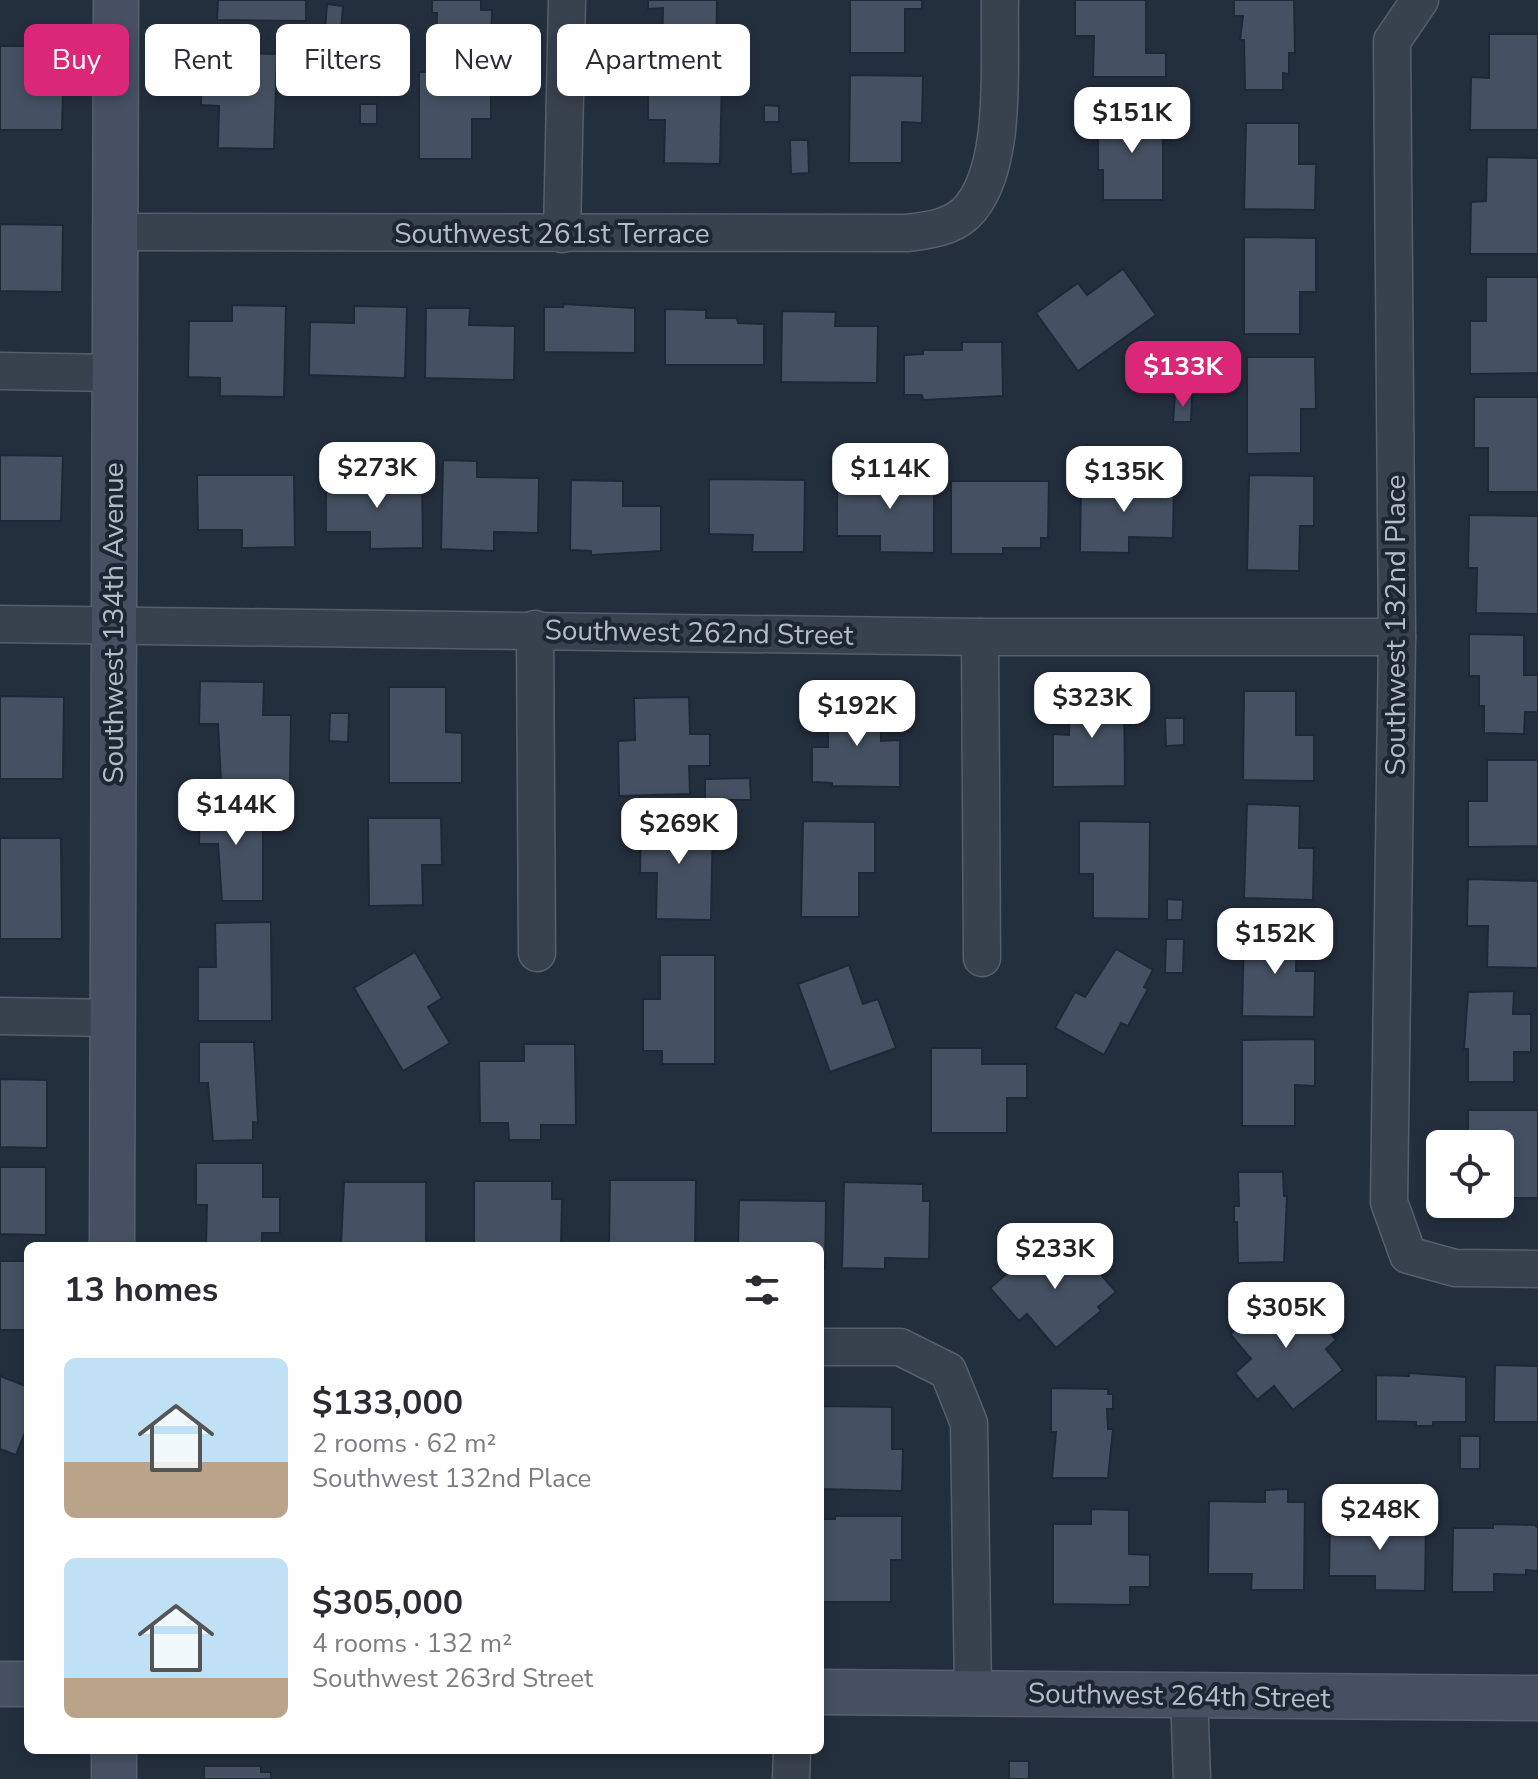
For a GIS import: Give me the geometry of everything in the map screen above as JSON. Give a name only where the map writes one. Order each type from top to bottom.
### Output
[{"type":"street","name":"Southwest 134th Avenue","points":[[112,1242],[116,0]]},
{"type":"street","points":[[562,234],[567,0]]},
{"type":"street","name":"Southwest 261st Terrace","points":[[113,232],[908,233],[944,227],[965,214],[979,196],[990,172],[996,142],[1000,0]]},
{"type":"street","name":"Southwest 132nd Place","points":[[1420,0],[1392,41],[1397,637],[1389,1202],[1408,1255],[1455,1268],[1538,1269]]},
{"type":"street","points":[[0,371],[113,373]]},
{"type":"street","name":"Southwest 262nd Street","points":[[0,624],[980,637],[1397,637]]},
{"type":"street","points":[[535,629],[537,953]]},
{"type":"street","points":[[980,637],[982,958]]},
{"type":"street","points":[[0,1016],[112,1018]]},
{"type":"street","points":[[824,1347],[900,1347],[948,1371],[969,1423],[973,1693]]},
{"type":"street","points":[[0,1684],[24,1684]]},
{"type":"street","name":"Southwest 264th Street","points":[[824,1692],[1538,1698]]},
{"type":"street","points":[[1189,1695],[1192,1779]]},
{"type":"street","points":[[114,1754],[114,1779]]},
{"type":"street","points":[[791,1779],[792,1754]]},
{"type":"building","points":[[218,0],[306,0],[306,21],[217,20]]},
{"type":"building","points":[[432,0],[481,0],[481,10],[492,10],[492,24],[437,24],[437,13],[432,13]]},
{"type":"building","points":[[648,0],[717,0],[717,24],[663,24],[663,8],[648,9]]},
{"type":"building","points":[[850,0],[922,0],[922,9],[905,9],[905,53],[850,53]]},
{"type":"building","points":[[1075,0],[1146,0],[1146,53],[1166,53],[1166,77],[1093,77],[1094,36],[1075,36]]},
{"type":"building","points":[[1234,0],[1294,0],[1295,53],[1289,53],[1289,74],[1283,73],[1283,90],[1245,90],[1244,40],[1240,40],[1243,16],[1234,16]]},
{"type":"building","points":[[327,4],[343,6],[342,24],[325,24]]},
{"type":"building","points":[[1489,34],[1538,34],[1538,130],[1470,130],[1471,77],[1489,78]]},
{"type":"building","points":[[0,46],[24,46],[24,96],[63,96],[62,130],[0,130]]},
{"type":"building","points":[[260,54],[276,54],[274,149],[218,148],[219,106],[201,105],[201,96],[260,96]]},
{"type":"building","points":[[419,72],[426,72],[426,96],[491,96],[491,119],[472,119],[472,159],[419,159]]},
{"type":"building","points":[[850,75],[923,76],[922,123],[902,122],[902,163],[849,163]]},
{"type":"building","points":[[648,96],[722,96],[720,164],[664,163],[665,120],[648,120]]},
{"type":"building","points":[[360,104],[377,104],[377,124],[360,124]]},
{"type":"building","points":[[764,105],[779,106],[779,122],[764,122]]},
{"type":"building","points":[[1104,110],[1163,111],[1163,200],[1103,200],[1103,170],[1098,170],[1098,134],[1104,134]]},
{"type":"building","points":[[1246,123],[1299,123],[1299,164],[1316,164],[1315,210],[1244,209]]},
{"type":"building","points":[[790,140],[808,140],[809,173],[791,174]]},
{"type":"building","points":[[1487,157],[1538,158],[1538,254],[1470,254],[1471,202],[1486,201]]},
{"type":"building","points":[[0,224],[63,225],[62,292],[0,291]]},
{"type":"building","points":[[1244,237],[1316,238],[1316,292],[1300,292],[1300,334],[1244,334]]},
{"type":"building","points":[[1123,269],[1156,315],[1078,371],[1036,313],[1078,283],[1087,295]]},
{"type":"building","points":[[1486,277],[1538,277],[1538,373],[1470,374],[1470,321],[1486,321]]},
{"type":"building","points":[[563,304],[635,308],[635,353],[544,352],[544,307],[563,307]]},
{"type":"building","points":[[232,305],[286,306],[284,397],[220,396],[220,378],[188,377],[189,321],[232,321]]},
{"type":"building","points":[[354,306],[407,307],[405,378],[309,375],[310,322],[354,323]]},
{"type":"building","points":[[426,308],[470,308],[469,325],[515,326],[514,380],[425,378]]},
{"type":"building","points":[[665,309],[706,310],[706,318],[737,318],[738,323],[764,324],[764,365],[665,365]]},
{"type":"building","points":[[782,311],[836,312],[835,326],[878,326],[877,383],[781,382]]},
{"type":"building","points":[[962,342],[1002,342],[1003,396],[923,400],[922,395],[904,395],[904,355],[923,354],[923,350],[962,350]]},
{"type":"building","points":[[1247,357],[1315,357],[1316,409],[1301,409],[1301,453],[1247,454]]},
{"type":"building","points":[[1175,395],[1192,395],[1191,422],[1173,422]]},
{"type":"building","points":[[1474,397],[1538,397],[1538,492],[1488,492],[1488,448],[1474,448]]},
{"type":"building","points":[[0,455],[63,456],[61,521],[0,521]]},
{"type":"building","points":[[443,460],[477,461],[477,477],[539,478],[538,533],[494,532],[494,551],[441,549]]},
{"type":"building","points":[[898,472],[934,472],[934,553],[880,552],[880,536],[837,536],[837,480],[898,480]]},
{"type":"building","points":[[197,475],[294,475],[295,547],[242,548],[242,530],[198,530]]},
{"type":"building","points":[[1249,475],[1314,476],[1314,526],[1300,526],[1299,571],[1247,570]]},
{"type":"building","points":[[326,477],[422,477],[423,548],[370,549],[370,532],[326,532]]},
{"type":"building","points":[[709,479],[805,480],[804,552],[752,552],[753,535],[709,534]]},
{"type":"building","points":[[571,480],[623,481],[623,506],[661,506],[661,551],[591,555],[591,551],[570,550]]},
{"type":"building","points":[[1081,480],[1174,482],[1173,538],[1129,537],[1129,553],[1080,552]]},
{"type":"building","points":[[951,481],[1049,481],[1048,538],[1041,538],[1041,548],[1003,548],[1003,554],[951,554]]},
{"type":"building","points":[[1469,515],[1538,516],[1538,614],[1476,613],[1477,568],[1468,568]]},
{"type":"building","points":[[1469,634],[1524,635],[1524,675],[1538,675],[1538,712],[1525,712],[1524,734],[1484,733],[1484,706],[1479,706],[1479,676],[1469,676]]},
{"type":"building","points":[[200,681],[264,682],[263,715],[291,715],[290,783],[221,782],[218,724],[199,724]]},
{"type":"building","points":[[389,687],[446,687],[446,732],[462,733],[462,783],[389,783]]},
{"type":"building","points":[[1069,688],[1124,688],[1125,786],[1053,787],[1053,734],[1069,735]]},
{"type":"building","points":[[1244,691],[1296,691],[1296,735],[1314,735],[1314,781],[1243,780]]},
{"type":"building","points":[[0,696],[64,697],[63,779],[0,779]]},
{"type":"building","points":[[689,697],[690,734],[710,734],[710,766],[689,766],[690,794],[619,796],[618,741],[635,740],[634,698]]},
{"type":"building","points":[[828,700],[881,700],[881,741],[900,740],[900,787],[832,786],[832,783],[812,782],[812,747],[828,747]]},
{"type":"building","points":[[330,713],[349,713],[348,742],[329,741]]},
{"type":"building","points":[[1165,718],[1184,718],[1184,745],[1166,746]]},
{"type":"building","points":[[1487,760],[1538,760],[1538,846],[1468,847],[1468,801],[1487,801]]},
{"type":"building","points":[[750,778],[751,800],[705,800],[705,779]]},
{"type":"building","points":[[200,802],[263,802],[263,901],[222,901],[218,844],[199,844]]},
{"type":"building","points":[[1247,804],[1300,806],[1299,848],[1314,848],[1313,900],[1244,898]]},
{"type":"building","points":[[368,818],[441,818],[442,865],[422,865],[423,905],[369,906]]},
{"type":"building","points":[[641,819],[713,820],[711,920],[656,919],[657,873],[640,873]]},
{"type":"building","points":[[803,821],[875,822],[875,873],[859,873],[859,917],[801,917]]},
{"type":"building","points":[[1079,821],[1150,822],[1149,919],[1093,918],[1093,874],[1079,874]]},
{"type":"building","points":[[0,838],[61,838],[62,939],[0,939]]},
{"type":"building","points":[[1468,879],[1538,881],[1538,968],[1487,967],[1488,926],[1467,926]]},
{"type":"building","points":[[1167,899],[1183,900],[1182,920],[1167,920]]},
{"type":"building","points":[[271,922],[272,1021],[198,1021],[198,967],[216,967],[215,923]]},
{"type":"building","points":[[1244,928],[1297,930],[1296,971],[1315,971],[1314,1017],[1242,1016]]},
{"type":"building","points":[[1166,939],[1184,939],[1183,973],[1165,973]]},
{"type":"building","points":[[1116,949],[1153,970],[1144,987],[1148,989],[1128,1026],[1121,1023],[1104,1055],[1055,1028],[1075,992],[1085,997]]},
{"type":"building","points":[[415,952],[442,998],[428,1007],[450,1043],[403,1071],[354,988]]},
{"type":"building","points":[[660,955],[715,955],[715,1064],[662,1064],[662,1051],[643,1051],[643,999],[660,999]]},
{"type":"building","points":[[849,965],[863,1004],[878,999],[896,1048],[830,1072],[798,984]]},
{"type":"building","points":[[1514,991],[1513,1014],[1531,1014],[1531,1052],[1514,1052],[1514,1082],[1468,1082],[1468,1049],[1464,1049],[1468,992]]},
{"type":"building","points":[[1315,1039],[1315,1086],[1295,1085],[1295,1126],[1242,1126],[1242,1040]]},
{"type":"building","points":[[199,1042],[254,1042],[258,1123],[253,1122],[253,1140],[213,1141],[208,1083],[199,1083]]},
{"type":"building","points":[[524,1044],[575,1044],[576,1125],[541,1125],[541,1140],[509,1140],[508,1123],[480,1123],[479,1061],[524,1061]]},
{"type":"building","points":[[931,1048],[982,1048],[982,1064],[1027,1064],[1027,1098],[1007,1098],[1007,1133],[931,1133]]},
{"type":"building","points":[[0,1079],[47,1080],[47,1148],[0,1147]]},
{"type":"building","points":[[1468,1110],[1538,1110],[1538,1198],[1514,1198],[1514,1130],[1468,1130]]},
{"type":"building","points":[[196,1163],[263,1163],[263,1197],[280,1197],[280,1233],[262,1233],[262,1242],[206,1242],[207,1205],[196,1205]]},
{"type":"building","points":[[0,1167],[46,1167],[46,1235],[0,1234]]},
{"type":"building","points":[[1238,1172],[1283,1172],[1284,1196],[1287,1196],[1284,1262],[1238,1263],[1234,1206],[1239,1206]]},
{"type":"building","points":[[610,1180],[696,1180],[695,1242],[609,1242]]},
{"type":"building","points":[[474,1181],[552,1181],[552,1199],[562,1199],[561,1242],[474,1242]]},
{"type":"building","points":[[344,1182],[426,1182],[426,1242],[341,1242]]},
{"type":"building","points":[[844,1182],[923,1184],[923,1201],[930,1201],[929,1259],[885,1258],[885,1269],[842,1268]]},
{"type":"building","points":[[739,1200],[826,1201],[825,1269],[824,1242],[738,1242]]},
{"type":"building","points":[[1070,1238],[1116,1292],[1098,1307],[1101,1311],[1056,1348],[1027,1314],[1019,1321],[990,1288],[1042,1244],[1051,1254]]},
{"type":"building","points":[[0,1261],[24,1261],[24,1330],[0,1330]]},
{"type":"building","points":[[1291,1284],[1336,1340],[1326,1349],[1343,1370],[1293,1410],[1274,1386],[1257,1400],[1235,1373],[1251,1359],[1230,1334]]},
{"type":"building","points":[[1495,1365],[1538,1366],[1538,1422],[1494,1422]]},
{"type":"building","points":[[1409,1373],[1466,1377],[1466,1422],[1433,1422],[1433,1426],[1416,1426],[1416,1422],[1376,1421],[1376,1375],[1409,1376]]},
{"type":"building","points":[[0,1376],[24,1385],[24,1435],[16,1455],[0,1449]]},
{"type":"building","points":[[1051,1388],[1108,1389],[1108,1394],[1113,1394],[1113,1409],[1107,1409],[1108,1429],[1113,1429],[1108,1478],[1052,1478],[1056,1432],[1051,1432]]},
{"type":"building","points":[[824,1406],[892,1407],[892,1449],[903,1449],[902,1491],[824,1489]]},
{"type":"building","points":[[1460,1436],[1480,1436],[1480,1469],[1460,1469]]},
{"type":"building","points":[[1288,1489],[1288,1502],[1305,1502],[1304,1590],[1251,1590],[1252,1574],[1208,1574],[1209,1501],[1265,1502],[1265,1490]]},
{"type":"building","points":[[1091,1509],[1129,1510],[1129,1554],[1150,1555],[1150,1587],[1130,1587],[1130,1605],[1053,1604],[1053,1524],[1091,1524]]},
{"type":"building","points":[[835,1516],[902,1516],[902,1560],[891,1560],[891,1602],[824,1602],[824,1519],[835,1519]]},
{"type":"building","points":[[1330,1520],[1426,1521],[1425,1591],[1375,1590],[1375,1576],[1329,1576]]},
{"type":"building","points":[[1493,1524],[1535,1525],[1538,1528],[1538,1571],[1526,1570],[1526,1575],[1494,1574],[1494,1592],[1452,1592],[1453,1528],[1493,1528]]},
{"type":"building","points":[[1009,1761],[1029,1761],[1029,1779],[1009,1779]]},
{"type":"building","points":[[204,1766],[261,1766],[261,1772],[271,1772],[271,1779],[204,1779]]}]
